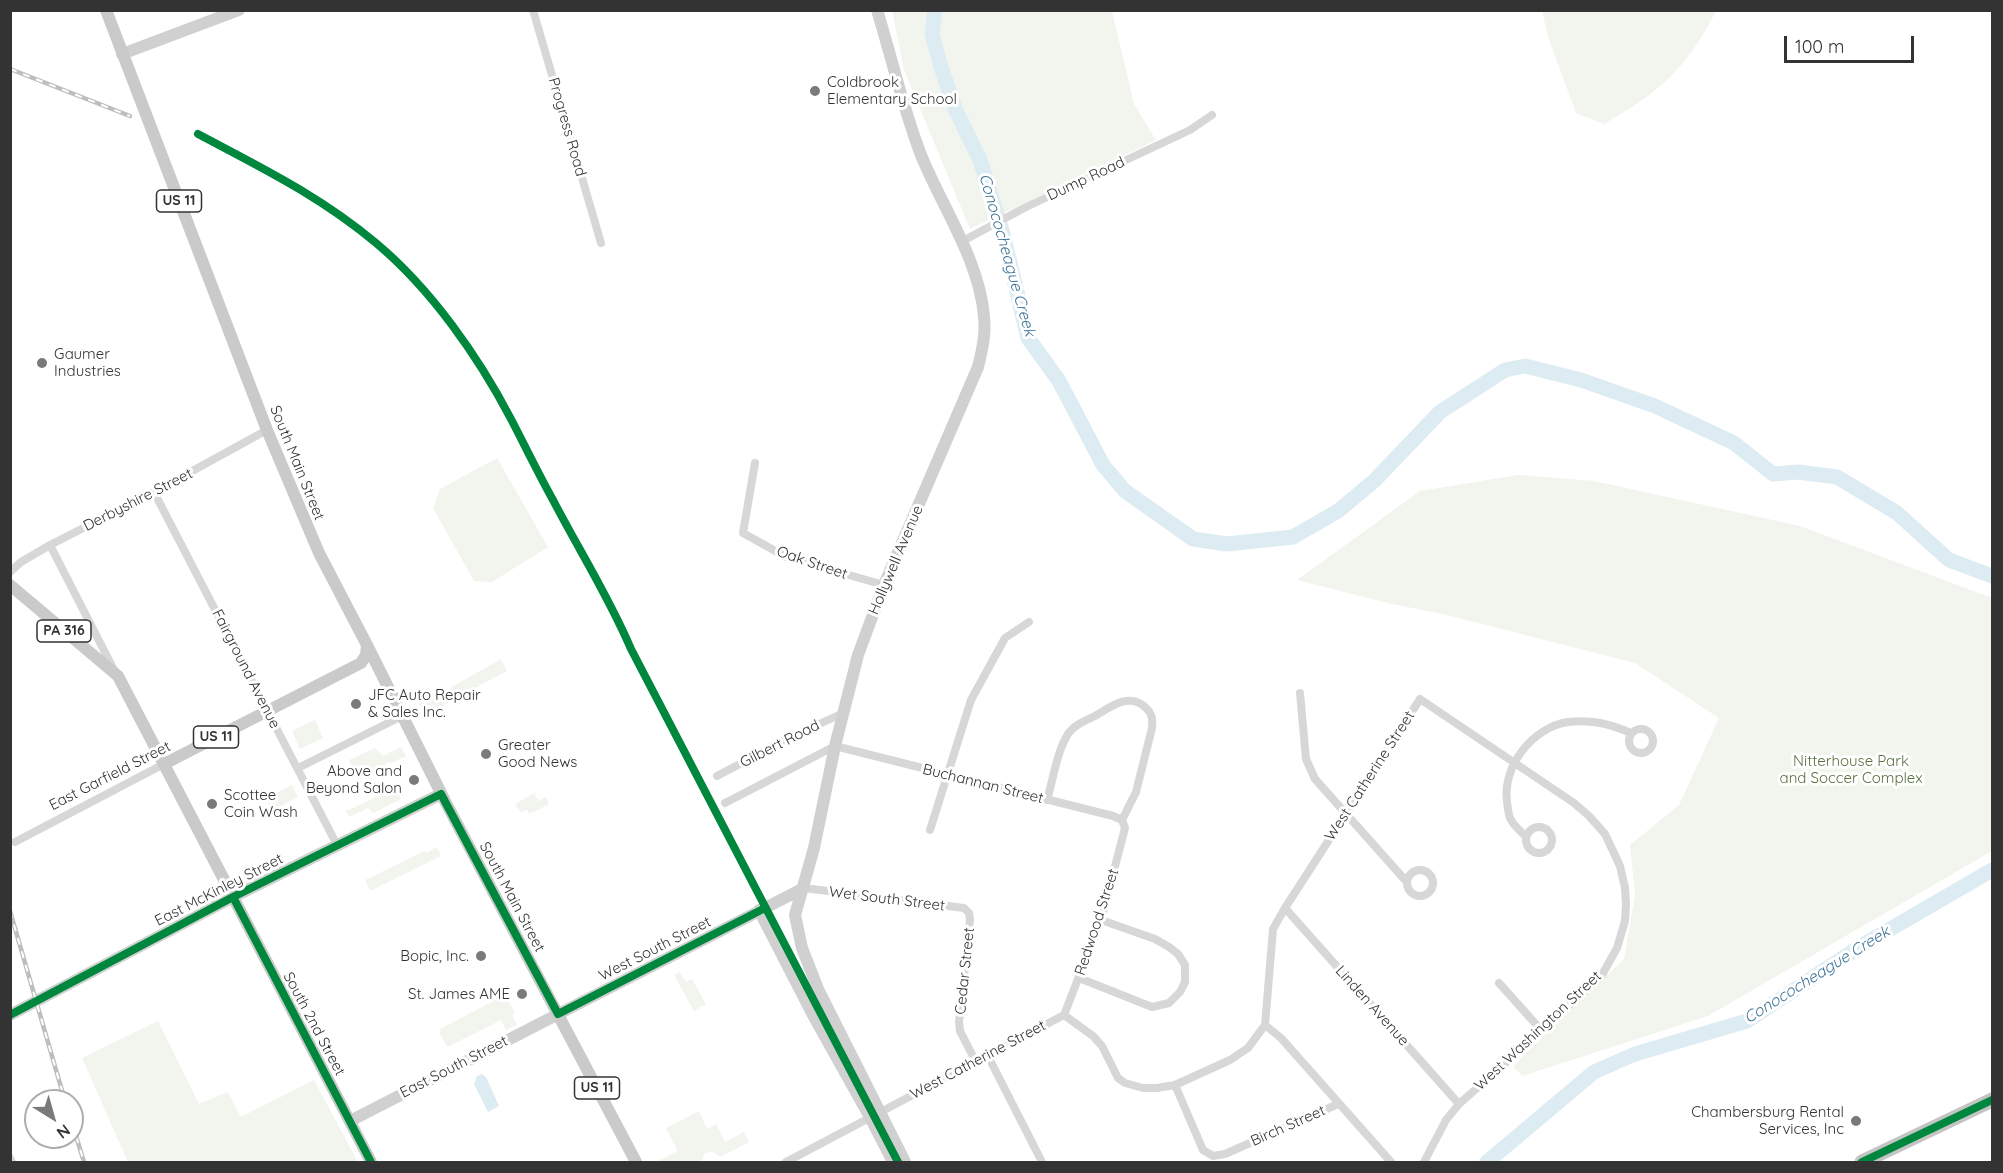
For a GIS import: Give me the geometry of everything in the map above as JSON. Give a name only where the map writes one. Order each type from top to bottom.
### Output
[{"type":"highway","points":[[1865,1162],[1992,1100]]},
{"type":"main road","name":"South Main Street","points":[[106,10],[267,430],[319,553],[441,794],[636,1162]]},
{"type":"main road","name":"PA 316","points":[[10,585],[118,676]]},
{"type":"main road","points":[[361,663],[366,655],[367,645]]},
{"type":"main road","points":[[361,663],[370,662],[378,666]]},
{"type":"main road","name":"East Garfield Street","points":[[164,764],[361,663]]},
{"type":"main road","name":"South 2nd Street","points":[[118,676],[371,1162]]},
{"type":"street","points":[[122,54],[239,10]]},
{"type":"street","name":"Progress Road","points":[[533,10],[601,243]]},
{"type":"street","name":"Hollywell Avenue","points":[[874,1115],[818,989],[802,948],[795,915],[804,888],[835,746],[858,655],[884,585],[978,367],[983,344],[984,318],[980,291],[913,133],[877,10]]},
{"type":"street","name":"Dump Road","points":[[961,242],[1026,207],[1190,130],[1212,115]]},
{"type":"street","name":"Derbyshire Street","points":[[10,572],[21,562],[50,545],[154,492],[267,430]]},
{"type":"street","name":"Oak Street","points":[[755,463],[743,533],[786,557],[884,585]]},
{"type":"street","name":"Fairground Avenue","points":[[154,492],[338,845]]},
{"type":"street","name":"South 2nd Street","points":[[50,545],[118,676]]},
{"type":"street","points":[[930,830],[971,700],[1005,638],[1029,622]]},
{"type":"street","points":[[1300,693],[1305,759],[1315,780],[1406,880]]},
{"type":"street","name":"West Catherine Street","points":[[786,1162],[1064,1015],[1093,1036],[1102,1046],[1118,1078],[1125,1083],[1150,1088],[1175,1084],[1230,1060],[1248,1048],[1265,1025],[1273,928],[1420,699]]},
{"type":"street","name":"West Washington Street","points":[[1420,699],[1513,764],[1574,803],[1589,816],[1605,834],[1613,848],[1625,888],[1625,921],[1617,948],[1602,975],[1459,1104],[1446,1120],[1424,1162]]},
{"type":"street","name":"Redwood Street","points":[[1047,800],[1063,743],[1069,732],[1119,702],[1128,700],[1137,702],[1148,711],[1153,719],[1152,728],[1136,792],[1124,824],[1101,920],[1064,1015]]},
{"type":"street","name":"Gilbert Road","points":[[717,776],[843,712]]},
{"type":"street","points":[[297,768],[402,716]]},
{"type":"street","points":[[1526,837],[1509,818],[1506,793],[1513,764],[1531,741],[1547,729],[1566,722],[1590,721],[1614,726],[1631,733]]},
{"type":"street","points":[[725,803],[835,746]]},
{"type":"street","name":"Buchannan Street","points":[[835,746],[1113,816],[1124,824]]},
{"type":"street","name":"East Garfield Street","points":[[15,842],[164,764]]},
{"type":"street","name":"East McKinley Street","points":[[10,1014],[233,897],[441,794]]},
{"type":"street","name":"West South Street","points":[[558,1014],[804,888]]},
{"type":"street","name":"Wet South Street","points":[[804,888],[964,908],[969,913]]},
{"type":"street","name":"Linden Avenue","points":[[1285,908],[1459,1104]]},
{"type":"street","points":[[759,910],[813,1016],[905,1162]]},
{"type":"street","name":"Cedar Street","points":[[969,913],[959,1022],[960,1031],[976,1062]]},
{"type":"street","points":[[1079,978],[1152,1007],[1169,1003],[1180,992],[1185,982],[1185,965],[1178,954],[1169,947],[1155,939],[1101,920]]},
{"type":"street","points":[[1499,983],[1542,1031]]},
{"type":"street","name":"East South Street","points":[[350,1121],[558,1014]]},
{"type":"street","points":[[1265,1025],[1281,1038],[1391,1162]]},
{"type":"street","points":[[988,1056],[1042,1162]]},
{"type":"street","name":"Birch Street","points":[[1175,1084],[1203,1150],[1213,1156],[1225,1154],[1338,1104]]},
{"type":"street","points":[[874,1115],[892,1162]]},
{"type":"green space","points":[[1542,10],[1716,11],[1694,48],[1670,77],[1641,101],[1604,124],[1576,113],[1548,37]]},
{"type":"green space","points":[[892,11],[1112,11],[1134,104],[1156,140],[970,229],[904,70]]},
{"type":"green space","points":[[497,458],[548,547],[492,582],[474,581],[433,508],[440,489]]},
{"type":"green space","name":"Nitterhouse Park and Soccer Complex","points":[[1518,475],[1594,481],[1800,526],[1992,598],[1992,851],[1708,1016],[1522,1076],[1513,1066],[1624,959],[1635,895],[1630,845],[1679,805],[1719,718],[1635,663],[1297,580],[1420,491]]},
{"type":"green space","points":[[501,659],[507,671],[425,715],[418,702],[440,691],[443,695],[451,690],[450,688]]},
{"type":"green space","points":[[315,720],[323,738],[300,749],[292,731]]},
{"type":"green space","points":[[401,747],[406,756],[366,773],[364,771],[356,774],[349,760],[375,748],[383,756]]},
{"type":"green space","points":[[292,785],[298,797],[272,811],[266,798]]},
{"type":"green space","points":[[396,788],[401,799],[373,813],[368,808],[349,817],[346,811]]},
{"type":"green space","points":[[534,793],[538,801],[546,797],[549,804],[529,814],[527,810],[520,812],[515,804]]},
{"type":"green space","points":[[437,847],[441,856],[370,891],[365,880]]},
{"type":"green space","points":[[679,972],[686,982],[692,979],[706,1004],[694,1011],[674,975]]},
{"type":"green space","points":[[505,995],[515,1013],[512,1015],[517,1025],[506,1030],[501,1020],[447,1047],[439,1032],[440,1029]]},
{"type":"green space","points":[[158,1021],[199,1104],[228,1092],[241,1117],[314,1080],[358,1162],[128,1162],[82,1058]]},
{"type":"green space","points":[[699,1111],[707,1129],[716,1124],[725,1142],[744,1132],[749,1142],[720,1157],[712,1151],[704,1154],[702,1160],[697,1162],[655,1162],[678,1151],[666,1128]]},
{"type":"shaded area","points":[[482,1074],[486,1077],[499,1106],[488,1112],[474,1084],[477,1076]]},
{"type":"waterway","name":"Conococheague Creek","points":[[935,10],[932,34],[941,67],[956,111],[980,160],[1003,234],[1028,338],[1059,381],[1103,465],[1125,491],[1193,539],[1227,544],[1293,537],[1338,511],[1374,481],[1440,412],[1505,370],[1525,366],[1581,380],[1655,406],[1734,443],[1773,474],[1798,472],[1837,477],[1897,513],[1949,560],[1992,576]]},
{"type":"waterway","name":"Conococheague Creek","points":[[1487,1162],[1594,1072],[1635,1054],[1747,1021],[1861,946],[1992,870]]},
{"type":"railway","points":[[10,69],[130,116]]},
{"type":"railway","points":[[10,911],[62,1089]]},
{"type":"railway","points":[[80,1149],[84,1162]]},
{"type":"cycle path","points":[[198,134],[312,197],[376,243],[416,281],[434,302],[484,371],[604,592],[631,649],[898,1162]]},
{"type":"cycle path","points":[[10,1015],[233,897],[441,794],[558,1014],[765,908]]},
{"type":"cycle path","points":[[233,897],[371,1162]]},
{"type":"cycle path","points":[[1862,1162],[1992,1100]]},
{"type":"place","name":"Coldbrook Elementary School","points":[[815,91]]},
{"type":"place","name":"Gaumer Industries","points":[[42,363]]},
{"type":"place","name":"JFC Auto Repair & Sales Inc.","points":[[356,704]]},
{"type":"place","name":"Greater Good News","points":[[486,754]]},
{"type":"place","name":"Above and Beyond Salon","points":[[414,780]]},
{"type":"place","name":"Scottee Coin Wash","points":[[212,804]]},
{"type":"place","name":"Bopic, Inc.","points":[[481,956]]},
{"type":"place","name":"St. James AME","points":[[522,994]]},
{"type":"place","name":"Chambersburg Rental Services, Inc","points":[[1856,1121]]}]
